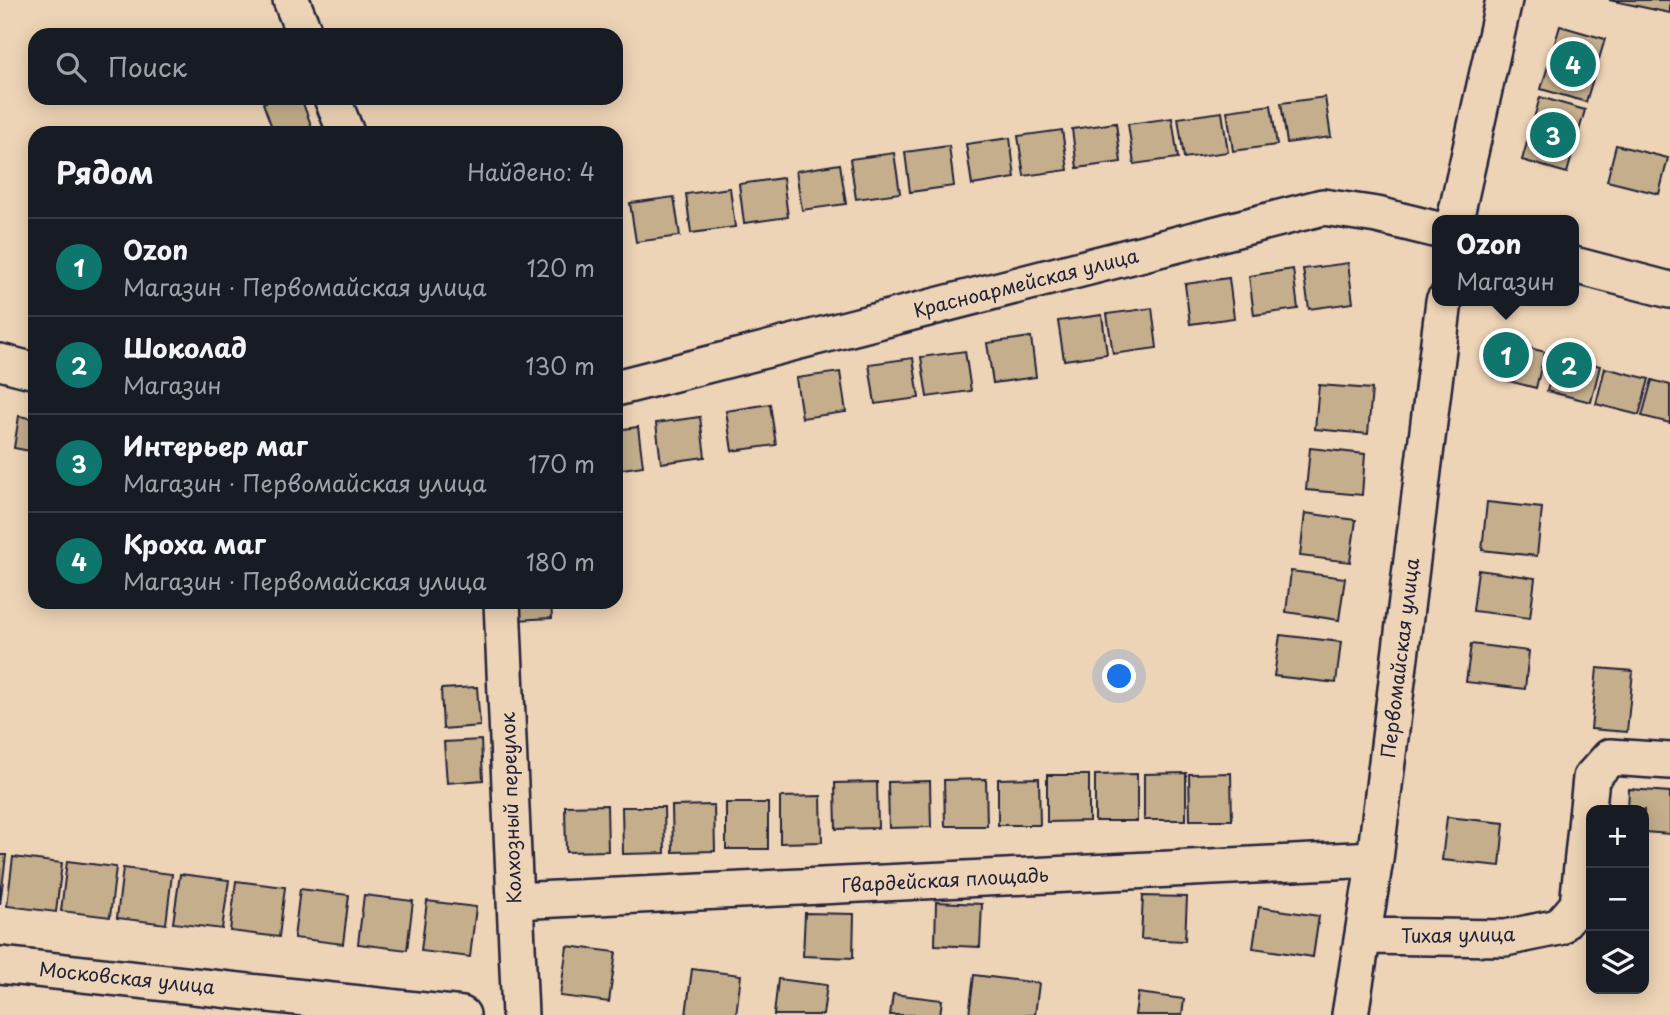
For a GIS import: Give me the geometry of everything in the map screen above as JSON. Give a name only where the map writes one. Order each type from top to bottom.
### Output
[{"type":"street","points":[[291,0],[302,28]]},
{"type":"street","points":[[1456,215],[1504,0]]},
{"type":"street","points":[[335,105],[343,126]]},
{"type":"street","name":"Красноармейская улица","points":[[623,386],[1323,207],[1377,215],[1432,229]]},
{"type":"street","points":[[1579,266],[1670,290]]},
{"type":"street","name":"Первомайская улица","points":[[1350,1015],[1375,859],[1443,306]]},
{"type":"street","points":[[0,362],[28,368]]},
{"type":"street","name":"Колхозный переулок","points":[[502,609],[520,1015]]},
{"type":"street","name":"Тихая улица","points":[[1363,936],[1505,938],[1559,927],[1578,905],[1591,778],[1610,757],[1670,761]]},
{"type":"street","name":"Гвардейская площадь","points":[[515,901],[1375,859]]},
{"type":"street","name":"Московская улица","points":[[0,965],[463,1015]]},
{"type":"building","points":[[1609,0],[1670,0],[1670,13]]},
{"type":"building","points":[[1560,26],[1605,39],[1586,102],[1541,89]]},
{"type":"building","points":[[1325,97],[1331,137],[1287,143],[1281,103]]},
{"type":"building","points":[[1540,97],[1585,110],[1567,173],[1522,160]]},
{"type":"building","points":[[264,105],[304,105],[311,126],[271,126]]},
{"type":"building","points":[[1271,105],[1277,145],[1233,151],[1227,111]]},
{"type":"building","points":[[1222,112],[1228,152],[1184,158],[1178,118]]},
{"type":"building","points":[[1172,118],[1178,158],[1134,164],[1128,124]]},
{"type":"building","points":[[1116,123],[1121,162],[1077,168],[1072,129]]},
{"type":"building","points":[[1062,130],[1068,170],[1024,176],[1018,136]]},
{"type":"building","points":[[1010,138],[1015,178],[972,185],[966,144]]},
{"type":"building","points":[[1616,145],[1668,158],[1659,194],[1607,181]]},
{"type":"building","points":[[949,146],[954,186],[910,192],[905,152]]},
{"type":"building","points":[[894,153],[900,193],[856,199],[850,159]]},
{"type":"building","points":[[840,164],[846,204],[802,210],[796,171]]},
{"type":"building","points":[[783,178],[788,217],[744,223],[739,184]]},
{"type":"building","points":[[730,188],[735,227],[691,233],[686,194]]},
{"type":"building","points":[[674,197],[680,236],[636,242],[630,203]]},
{"type":"building","points":[[1348,263],[1353,303],[1309,309],[1303,269]]},
{"type":"building","points":[[1293,269],[1298,309],[1254,315],[1249,276]]},
{"type":"building","points":[[1229,278],[1234,318],[1190,324],[1185,284]]},
{"type":"building","points":[[1152,308],[1157,348],[1113,354],[1107,314]]},
{"type":"building","points":[[1102,315],[1107,354],[1064,360],[1058,321]]},
{"type":"building","points":[[1031,337],[1036,377],[993,383],[987,343]]},
{"type":"building","points":[[1502,341],[1545,352],[1536,388],[1493,377]]},
{"type":"building","points":[[965,351],[971,391],[927,397],[921,357]]},
{"type":"building","points":[[1557,355],[1600,366],[1591,402],[1547,391]]},
{"type":"building","points":[[913,358],[919,398],[875,404],[869,364]]},
{"type":"building","points":[[1605,368],[1649,379],[1639,415],[1596,404]]},
{"type":"building","points":[[840,372],[846,412],[802,418],[796,378]]},
{"type":"building","points":[[1652,380],[1670,385],[1670,423],[1642,416]]},
{"type":"building","points":[[1319,385],[1372,389],[1368,434],[1315,429]]},
{"type":"building","points":[[770,404],[776,445],[732,451],[726,411]]},
{"type":"building","points":[[19,416],[28,418],[28,451],[14,448]]},
{"type":"building","points":[[700,417],[705,457],[661,463],[656,423]]},
{"type":"building","points":[[638,427],[643,466],[623,469],[623,429]]},
{"type":"building","points":[[1310,448],[1365,454],[1362,495],[1306,490]]},
{"type":"building","points":[[1487,502],[1542,508],[1537,556],[1482,550]]},
{"type":"building","points":[[1305,513],[1356,520],[1350,562],[1300,556]]},
{"type":"building","points":[[1478,570],[1535,578],[1530,618],[1473,611]]},
{"type":"building","points":[[1291,571],[1345,578],[1339,620],[1286,612]]},
{"type":"building","points":[[514,609],[551,609],[552,618],[515,620]]},
{"type":"building","points":[[1280,635],[1341,642],[1336,683],[1274,676]]},
{"type":"building","points":[[1471,644],[1529,651],[1525,689],[1466,682]]},
{"type":"building","points":[[1597,668],[1633,671],[1627,732],[1591,729]]},
{"type":"building","points":[[477,687],[480,726],[443,729],[441,689]]},
{"type":"building","points":[[481,740],[483,780],[447,783],[444,742]]},
{"type":"building","points":[[1186,773],[1186,820],[1144,820],[1144,774]]},
{"type":"building","points":[[1231,773],[1232,820],[1190,820],[1189,774]]},
{"type":"building","points":[[1137,774],[1137,821],[1095,821],[1095,775]]},
{"type":"building","points":[[1047,775],[1089,775],[1089,821],[1047,822]]},
{"type":"building","points":[[1039,778],[1040,825],[998,825],[998,779]]},
{"type":"building","points":[[986,779],[987,826],[945,826],[944,780]]},
{"type":"building","points":[[930,781],[931,827],[889,828],[888,782]]},
{"type":"building","points":[[877,782],[878,828],[836,829],[835,783]]},
{"type":"building","points":[[1629,789],[1670,792],[1670,834],[1649,832],[1649,805],[1628,805]]},
{"type":"building","points":[[821,796],[822,842],[780,843],[780,797]]},
{"type":"building","points":[[726,803],[768,803],[768,849],[726,849]]},
{"type":"building","points":[[607,805],[608,851],[566,852],[565,806]]},
{"type":"building","points":[[714,805],[715,851],[673,852],[672,806]]},
{"type":"building","points":[[622,807],[664,807],[665,853],[623,854]]},
{"type":"building","points":[[1447,817],[1504,823],[1500,866],[1442,860]]},
{"type":"building","points":[[0,855],[6,855],[0,905]]},
{"type":"building","points":[[13,857],[62,863],[56,912],[7,906]]},
{"type":"building","points":[[67,861],[116,867],[110,917],[61,911]]},
{"type":"building","points":[[123,868],[172,874],[166,924],[117,918]]},
{"type":"building","points":[[180,874],[229,880],[222,929],[173,923]]},
{"type":"building","points":[[236,881],[285,887],[279,937],[230,931]]},
{"type":"building","points":[[300,889],[349,895],[343,944],[294,938]]},
{"type":"building","points":[[364,895],[413,901],[407,950],[358,944]]},
{"type":"building","points":[[1143,896],[1187,897],[1185,941],[1141,939]]},
{"type":"building","points":[[427,901],[476,907],[470,957],[421,951]]},
{"type":"building","points":[[936,902],[982,904],[980,947],[935,945]]},
{"type":"building","points":[[1259,907],[1319,916],[1313,957],[1253,948]]},
{"type":"building","points":[[805,913],[854,914],[853,958],[803,956]]},
{"type":"building","points":[[567,946],[616,952],[609,1002],[560,996]]},
{"type":"building","points":[[692,969],[741,975],[736,1015],[686,1015]]},
{"type":"building","points":[[974,975],[1039,983],[1035,1015],[969,1015]]},
{"type":"building","points":[[778,979],[827,985],[823,1015],[774,1015]]},
{"type":"building","points":[[1138,993],[1184,999],[1182,1015],[1135,1015]]},
{"type":"building","points":[[893,994],[942,1000],[940,1015],[890,1015]]},
{"type":"place","name":"Кроха маг","points":[[1573,64]]},
{"type":"place","name":"Интерьер маг","points":[[1553,135]]},
{"type":"place","name":"Ozon","points":[[1506,355]]},
{"type":"place","name":"Шоколад","points":[[1569,365]]}]
